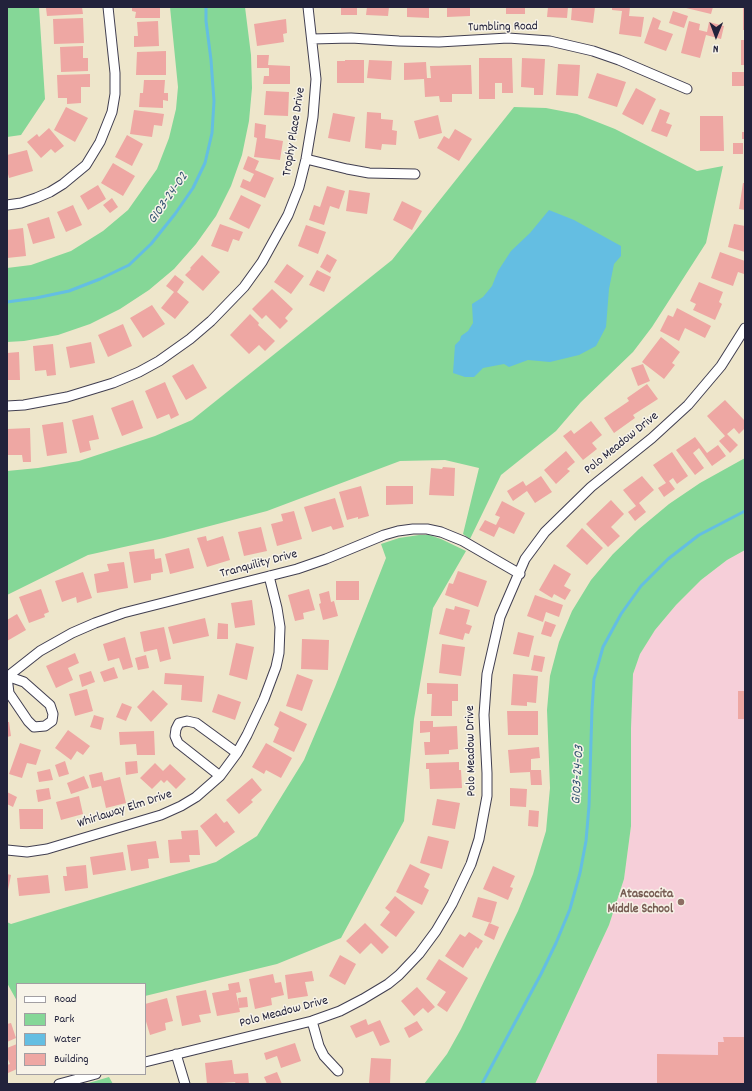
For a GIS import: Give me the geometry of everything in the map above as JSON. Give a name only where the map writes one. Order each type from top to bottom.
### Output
[{"type":"street","points":[[7,205],[21,203],[50,192],[74,176],[86,164],[100,142],[112,112],[115,94],[115,73],[108,7]]},
{"type":"street","name":"Trophy Place Drive","points":[[7,406],[24,405],[53,400],[91,391],[139,372],[159,361],[190,339],[228,305],[244,287],[262,262],[288,215],[299,187],[306,159],[313,117],[316,79],[308,7]]},
{"type":"street","name":"Tumbling Road","points":[[312,39],[351,38],[439,42],[508,38],[550,41],[593,51],[619,60],[687,89]]},
{"type":"street","points":[[306,159],[369,173],[415,174]]},
{"type":"street","name":"Polo Meadow Drive","points":[[146,1062],[312,1021],[340,1011],[363,999],[399,975],[419,954],[436,931],[452,904],[471,864],[479,839],[487,796],[484,715],[487,674],[500,617],[520,574],[525,559],[545,532],[590,487],[652,438],[688,405],[720,366],[744,333]]},
{"type":"street","name":"Tranquility Drive","points":[[7,677],[40,651],[72,633],[95,623],[123,613],[269,576],[326,559],[384,535],[398,531],[427,529],[441,532],[452,536],[520,574]]},
{"type":"street","name":"Whirlaway Elm Drive","points":[[7,850],[27,852],[47,849],[161,815],[196,797],[220,776],[237,753],[264,698],[272,678],[279,653],[280,628],[277,608],[269,576]]},
{"type":"street","points":[[7,677],[24,682],[50,705],[54,714],[52,721],[45,726],[34,727],[28,721],[9,693],[7,677]]},
{"type":"street","points":[[220,776],[178,743],[176,729],[179,723],[187,721],[196,723],[237,753]]},
{"type":"street","points":[[312,1021],[324,1056],[338,1071]]},
{"type":"street","points":[[176,1054],[185,1084]]},
{"type":"street","points":[[59,1084],[92,1075]]},
{"type":"shaded area","name":"Atascocita Middle School","points":[[745,550],[745,1084],[535,1084],[609,925],[624,879],[631,826],[631,698],[633,674],[640,654],[655,630],[676,605],[701,580],[727,560]]},
{"type":"green space","points":[[7,7],[39,7],[45,99],[21,135],[7,137]]},
{"type":"green space","points":[[170,7],[245,7],[251,55],[252,88],[249,121],[242,155],[231,186],[216,216],[196,244],[174,269],[149,290],[120,309],[90,324],[58,335],[24,341],[7,342],[7,268],[31,265],[71,251],[103,231],[128,210],[157,169],[169,138],[176,109],[178,87]]},
{"type":"green space","points":[[514,107],[546,108],[577,114],[615,129],[697,171],[723,166],[706,243],[652,327],[633,352],[581,402],[556,431],[501,475],[470,539],[463,534],[479,468],[445,460],[400,461],[267,511],[164,538],[88,555],[7,595],[7,471],[38,468],[79,461],[155,436],[192,420],[392,260]]},
{"type":"green space","points":[[745,458],[745,550],[727,560],[701,580],[676,605],[655,630],[640,654],[633,674],[631,728],[631,826],[624,879],[609,925],[535,1084],[424,1084],[447,1054],[461,1029],[518,911],[533,874],[546,831],[550,788],[547,710],[550,676],[559,642],[572,611],[591,580],[613,554],[639,529],[669,504],[700,483]]},
{"type":"green space","points":[[429,535],[466,551],[433,608],[414,719],[404,821],[341,938],[277,964],[146,996],[146,983],[16,983],[16,999],[7,983],[7,922],[11,924],[216,862],[257,836],[304,760],[335,687],[386,558],[381,544],[399,538]]},
{"type":"green space","points":[[109,1077],[113,1084],[85,1084]]},
{"type":"water","points":[[549,210],[574,220],[621,246],[621,256],[614,264],[609,289],[606,327],[596,346],[579,355],[550,362],[528,360],[509,367],[504,364],[483,368],[474,377],[465,377],[453,373],[455,345],[473,323],[472,304],[483,297],[492,286],[498,271],[511,251],[530,233]]},
{"type":"building","points":[[82,7],[83,14],[47,16],[46,8]]},
{"type":"building","points":[[132,7],[160,7],[160,18],[135,18],[136,12],[132,11]]},
{"type":"building","points":[[341,7],[357,7],[357,15],[341,15]]},
{"type":"building","points":[[367,7],[389,7],[388,16],[366,15]]},
{"type":"building","points":[[407,7],[429,7],[429,18],[407,17]]},
{"type":"building","points":[[447,7],[470,7],[470,16],[447,17]]},
{"type":"building","points":[[506,7],[525,7],[525,14],[506,14]]},
{"type":"building","points":[[548,7],[568,7],[567,18],[547,17]]},
{"type":"building","points":[[572,7],[595,7],[593,23],[571,20]]},
{"type":"building","points":[[612,7],[630,7],[629,16],[644,17],[641,37],[619,34],[622,11],[612,10]]},
{"type":"building","points":[[682,7],[713,7],[711,14]]},
{"type":"building","points":[[743,7],[745,7],[745,30],[743,30]]},
{"type":"building","points":[[673,11],[688,16],[684,28],[669,23]]},
{"type":"building","points":[[653,17],[661,21],[658,29],[673,34],[666,51],[644,43]]},
{"type":"building","points":[[83,18],[84,43],[54,44],[53,19]]},
{"type":"building","points":[[286,19],[287,33],[283,34],[284,42],[257,46],[254,24]]},
{"type":"building","points":[[158,21],[159,46],[134,47],[134,36],[138,36],[137,22]]},
{"type":"building","points":[[689,21],[700,24],[699,30],[707,32],[709,22],[724,26],[721,39],[706,35],[700,58],[681,53]]},
{"type":"building","points":[[741,40],[745,40],[745,65],[741,65]]},
{"type":"building","points":[[83,46],[83,58],[88,58],[88,71],[61,72],[60,47]]},
{"type":"building","points":[[166,51],[166,75],[136,75],[137,52]]},
{"type":"building","points":[[257,55],[269,55],[268,65],[290,66],[290,84],[263,84],[264,76],[269,76],[269,68],[257,68]]},
{"type":"building","points":[[479,58],[512,58],[513,93],[502,93],[502,83],[495,83],[495,99],[479,99]]},
{"type":"building","points":[[522,58],[545,59],[543,95],[534,95],[534,88],[521,87]]},
{"type":"building","points":[[364,60],[364,83],[337,83],[337,61]]},
{"type":"building","points":[[369,60],[392,61],[391,80],[367,78]]},
{"type":"building","points":[[426,62],[427,78],[431,78],[430,66],[471,65],[472,94],[452,94],[452,102],[440,102],[439,96],[425,97],[424,79],[404,80],[404,63]]},
{"type":"building","points":[[558,64],[580,65],[578,96],[556,95]]},
{"type":"building","points":[[732,72],[744,72],[744,86],[732,86]]},
{"type":"building","points":[[597,73],[626,82],[617,107],[588,98]]},
{"type":"building","points":[[90,74],[90,87],[81,87],[81,103],[67,104],[67,98],[58,98],[57,75]]},
{"type":"building","points":[[144,80],[165,80],[164,93],[168,93],[168,101],[163,100],[163,108],[139,107],[140,93],[143,93]]},
{"type":"building","points":[[636,88],[656,99],[643,125],[622,114]]},
{"type":"building","points":[[266,91],[289,92],[288,116],[264,115]]},
{"type":"building","points":[[66,107],[88,118],[75,142],[54,130]]},
{"type":"building","points":[[660,109],[670,113],[666,123],[672,125],[667,137],[651,131]]},
{"type":"building","points":[[134,110],[164,114],[162,126],[154,125],[152,137],[130,134]]},
{"type":"building","points":[[367,112],[381,113],[381,119],[393,120],[392,130],[397,131],[396,145],[382,144],[381,150],[365,148]]},
{"type":"building","points":[[333,113],[355,117],[350,142],[328,138]]},
{"type":"building","points":[[438,115],[442,133],[419,139],[414,121]]},
{"type":"building","points":[[700,116],[723,116],[724,151],[700,151]]},
{"type":"building","points":[[255,123],[266,125],[265,138],[283,141],[280,160],[254,157],[257,138],[254,137]]},
{"type":"building","points":[[49,128],[64,146],[55,153],[51,149],[41,158],[27,142],[37,134],[39,137]]},
{"type":"building","points":[[455,129],[472,139],[459,161],[437,148],[444,136],[449,139]]},
{"type":"building","points":[[742,132],[745,132],[745,139],[742,139]]},
{"type":"building","points":[[127,135],[143,144],[132,166],[115,157]]},
{"type":"building","points":[[733,143],[743,143],[743,154],[733,154]]},
{"type":"building","points":[[27,150],[33,171],[9,178],[7,170],[7,155]]},
{"type":"building","points":[[248,156],[259,161],[255,170],[274,178],[265,198],[240,187],[243,179],[250,182],[254,174],[243,169]]},
{"type":"building","points":[[113,163],[135,176],[123,196],[101,183]]},
{"type":"building","points":[[743,183],[745,183],[745,210],[739,209]]},
{"type":"building","points":[[98,185],[106,199],[88,210],[80,196]]},
{"type":"building","points":[[327,186],[345,191],[339,209],[330,206],[324,225],[309,220],[314,205],[320,207]]},
{"type":"building","points":[[349,190],[370,193],[367,214],[346,211]]},
{"type":"building","points":[[241,195],[261,205],[249,229],[229,219]]},
{"type":"building","points":[[112,198],[118,207],[110,213],[103,205]]},
{"type":"building","points":[[402,201],[422,211],[412,230],[393,220]]},
{"type":"building","points":[[73,205],[82,225],[66,232],[57,212]]},
{"type":"building","points":[[49,217],[55,238],[33,244],[27,224]]},
{"type":"building","points":[[220,224],[243,232],[239,241],[233,239],[228,252],[211,246]]},
{"type":"building","points":[[734,224],[745,226],[745,252],[728,247]]},
{"type":"building","points":[[306,225],[326,232],[318,254],[298,246]]},
{"type":"building","points":[[23,228],[26,256],[7,258],[7,230]]},
{"type":"building","points":[[720,252],[745,261],[744,274],[738,272],[733,286],[711,278]]},
{"type":"building","points":[[327,254],[337,260],[330,273],[320,267]]},
{"type":"building","points":[[202,255],[220,272],[203,291],[185,275]]},
{"type":"building","points":[[287,264],[304,276],[291,294],[274,282]]},
{"type":"building","points":[[317,270],[331,277],[324,292],[309,285]]},
{"type":"building","points":[[175,275],[184,282],[177,292],[189,302],[175,319],[161,308],[174,292],[166,286]]},
{"type":"building","points":[[699,282],[723,292],[719,302],[722,304],[715,320],[693,310],[696,304],[690,301]]},
{"type":"building","points":[[272,289],[293,309],[285,318],[288,321],[280,329],[266,315],[262,319],[252,309]]},
{"type":"building","points":[[152,305],[165,324],[143,338],[130,318]]},
{"type":"building","points":[[677,308],[711,326],[705,338],[685,328],[679,341],[660,331],[668,315],[673,317]]},
{"type":"building","points":[[250,314],[259,323],[258,325],[275,341],[265,351],[259,345],[249,354],[230,335]]},
{"type":"building","points":[[123,324],[132,346],[108,357],[98,335]]},
{"type":"building","points":[[661,337],[680,352],[672,363],[675,365],[664,379],[642,362]]},
{"type":"building","points":[[91,342],[95,363],[70,368],[66,347]]},
{"type":"building","points":[[53,344],[56,375],[47,376],[46,370],[35,371],[33,346]]},
{"type":"building","points":[[19,352],[20,380],[7,380],[7,353]]},
{"type":"building","points":[[193,364],[207,388],[186,400],[172,376]]},
{"type":"building","points":[[643,364],[650,381],[638,386],[631,368]]},
{"type":"building","points":[[165,382],[179,415],[171,419],[169,414],[157,419],[145,391]]},
{"type":"building","points":[[647,384],[658,399],[633,415],[635,418],[614,433],[604,418],[629,401],[627,398]]},
{"type":"building","points":[[133,400],[143,428],[122,436],[111,408]]},
{"type":"building","points":[[725,400],[745,421],[745,428],[739,434],[734,428],[727,434],[738,445],[730,453],[719,441],[725,436],[707,416]]},
{"type":"building","points":[[93,415],[99,439],[89,441],[91,450],[80,453],[72,420]]},
{"type":"building","points":[[591,421],[602,435],[592,443],[597,449],[583,460],[563,436],[571,430],[574,434]]},
{"type":"building","points":[[63,422],[67,453],[47,456],[42,425]]},
{"type":"building","points":[[30,428],[31,462],[23,462],[22,455],[8,455],[7,429]]},
{"type":"building","points":[[695,437],[707,453],[718,445],[726,456],[712,466],[699,448],[693,453],[704,468],[695,475],[676,450]]},
{"type":"building","points":[[566,451],[575,462],[567,469],[570,471],[556,484],[544,470]]},
{"type":"building","points":[[672,452],[688,476],[677,484],[673,478],[669,481],[675,489],[664,497],[658,488],[666,483],[653,465]]},
{"type":"building","points":[[443,467],[455,468],[454,496],[429,495],[431,468],[442,469]]},
{"type":"building","points":[[541,476],[552,492],[535,503],[527,491],[513,501],[507,491],[523,481],[526,486]]},
{"type":"building","points":[[642,476],[654,490],[639,503],[646,512],[635,521],[628,512],[636,506],[623,490]]},
{"type":"building","points":[[361,486],[369,516],[347,520],[339,492]]},
{"type":"building","points":[[386,486],[413,486],[413,504],[386,505]]},
{"type":"building","points":[[335,498],[344,527],[333,530],[331,526],[312,532],[304,507]]},
{"type":"building","points":[[611,500],[624,514],[611,527],[620,536],[608,547],[586,524]]},
{"type":"building","points":[[502,501],[525,513],[514,534],[499,527],[494,537],[479,530],[485,520],[496,525],[500,517],[495,515]]},
{"type":"building","points":[[294,511],[302,539],[277,546],[271,524],[283,521],[281,514]]},
{"type":"building","points":[[261,527],[267,551],[244,556],[238,532]]},
{"type":"building","points":[[582,528],[603,548],[587,565],[566,546]]},
{"type":"building","points":[[206,536],[207,541],[223,536],[230,560],[207,567],[197,538]]},
{"type":"building","points":[[189,548],[194,568],[170,574],[165,554]]},
{"type":"building","points":[[154,549],[155,559],[161,558],[163,572],[151,574],[151,580],[134,583],[129,552]]},
{"type":"building","points":[[124,562],[128,588],[97,593],[94,574],[109,571],[107,564]]},
{"type":"building","points":[[554,564],[571,574],[564,586],[571,590],[565,600],[554,594],[552,598],[539,590]]},
{"type":"building","points":[[458,571],[487,581],[478,607],[445,595],[449,583],[453,584]]},
{"type":"building","points":[[83,572],[92,598],[77,603],[76,597],[62,602],[55,581]]},
{"type":"building","points":[[336,581],[359,581],[359,600],[336,600]]},
{"type":"building","points":[[41,589],[49,612],[44,614],[45,617],[29,623],[19,597]]},
{"type":"building","points":[[309,589],[315,610],[303,613],[304,619],[295,621],[288,595]]},
{"type":"building","points":[[329,591],[331,602],[334,601],[338,616],[323,620],[319,604],[321,603],[319,594]]},
{"type":"building","points":[[535,595],[563,605],[559,617],[546,612],[543,622],[527,616]]},
{"type":"building","points":[[252,600],[255,625],[235,628],[231,603]]},
{"type":"building","points":[[455,606],[470,610],[466,624],[472,626],[469,634],[465,633],[463,640],[439,634],[446,608],[454,610]]},
{"type":"building","points":[[17,614],[26,630],[7,641],[7,620]]},
{"type":"building","points":[[205,618],[209,636],[173,644],[168,627]]},
{"type":"building","points":[[545,621],[556,625],[551,637],[541,634]]},
{"type":"building","points":[[218,623],[228,624],[228,639],[217,639]]},
{"type":"building","points":[[164,627],[171,659],[160,662],[157,649],[144,652],[140,632]]},
{"type":"building","points":[[518,632],[534,636],[529,657],[513,654]]},
{"type":"building","points":[[125,637],[133,667],[123,670],[119,658],[108,661],[103,644]]},
{"type":"building","points":[[302,639],[329,640],[328,670],[301,669]]},
{"type":"building","points":[[236,643],[254,647],[247,680],[229,675]]},
{"type":"building","points":[[442,644],[465,647],[461,676],[439,673]]},
{"type":"building","points":[[75,653],[79,663],[68,668],[73,680],[56,688],[46,666]]},
{"type":"building","points":[[146,655],[149,668],[138,670],[135,658]]},
{"type":"building","points":[[534,655],[545,657],[542,672],[531,670]]},
{"type":"building","points":[[114,667],[118,678],[104,682],[100,672]]},
{"type":"building","points":[[91,671],[95,682],[82,687],[79,675]]},
{"type":"building","points":[[165,673],[204,676],[202,702],[181,700],[182,685],[164,684]]},
{"type":"building","points":[[297,674],[313,680],[302,711],[286,706]]},
{"type":"building","points":[[513,674],[538,676],[536,703],[527,702],[527,706],[511,705]]},
{"type":"building","points":[[427,683],[458,684],[458,701],[452,701],[452,716],[431,716],[432,694],[427,694]]},
{"type":"building","points":[[87,689],[93,711],[75,716],[69,694]]},
{"type":"building","points":[[153,690],[168,704],[151,722],[137,707]]},
{"type":"building","points":[[738,691],[745,691],[745,719],[738,719]]},
{"type":"building","points":[[218,694],[241,702],[235,720],[212,712]]},
{"type":"building","points":[[122,703],[132,707],[126,721],[116,717]]},
{"type":"building","points":[[280,711],[307,724],[294,752],[273,742],[279,728],[274,725]]},
{"type":"building","points":[[507,711],[538,711],[538,735],[508,735]]},
{"type":"building","points":[[94,715],[104,718],[101,730],[90,727]]},
{"type":"building","points":[[420,721],[433,721],[433,727],[457,726],[458,749],[449,750],[449,754],[425,755],[424,742],[430,742],[430,732],[420,733]]},
{"type":"building","points":[[7,722],[9,722],[11,736],[7,737]]},
{"type":"building","points":[[68,730],[90,746],[83,755],[77,751],[71,760],[55,748]]},
{"type":"building","points":[[154,731],[155,755],[137,755],[136,744],[120,745],[119,732]]},
{"type":"building","points":[[20,743],[41,750],[36,765],[27,763],[22,778],[9,774]]},
{"type":"building","points":[[266,743],[292,758],[281,778],[266,770],[264,774],[252,767]]},
{"type":"building","points":[[539,747],[540,758],[531,759],[531,770],[541,770],[542,785],[531,785],[530,772],[510,773],[508,750]]},
{"type":"building","points":[[65,761],[69,774],[59,777],[55,765]]},
{"type":"building","points":[[137,761],[138,773],[126,775],[125,762]]},
{"type":"building","points":[[459,762],[462,788],[430,789],[429,769],[426,769],[426,763]]},
{"type":"building","points":[[155,763],[163,771],[170,764],[186,779],[176,789],[167,780],[164,783],[161,780],[152,789],[140,778]]},
{"type":"building","points":[[50,769],[53,780],[39,782],[37,772]]},
{"type":"building","points":[[102,772],[104,781],[120,777],[126,803],[106,808],[101,786],[92,788],[89,775]]},
{"type":"building","points":[[84,776],[89,788],[71,794],[67,783]]},
{"type":"building","points":[[252,778],[262,790],[251,800],[253,802],[239,814],[226,800]]},
{"type":"building","points":[[49,788],[51,799],[38,802],[36,790]]},
{"type":"building","points":[[510,788],[527,789],[526,807],[510,806]]},
{"type":"building","points":[[7,792],[17,797],[13,807],[7,804]]},
{"type":"building","points":[[79,796],[83,814],[61,820],[56,802]]},
{"type":"building","points":[[437,799],[460,803],[455,829],[432,825]]},
{"type":"building","points":[[19,809],[43,809],[43,829],[20,829]]},
{"type":"building","points":[[529,810],[539,811],[538,827],[528,826]]},
{"type":"building","points":[[216,813],[224,823],[227,821],[235,832],[216,847],[200,826]]},
{"type":"building","points":[[198,830],[200,855],[189,855],[190,862],[170,863],[168,840],[182,839],[181,831]]},
{"type":"building","points":[[428,836],[449,841],[442,869],[420,863]]},
{"type":"building","points":[[156,841],[159,858],[148,859],[149,868],[131,871],[127,845]]},
{"type":"building","points":[[123,852],[126,870],[93,875],[90,857]]},
{"type":"building","points":[[410,864],[430,874],[424,887],[429,890],[422,905],[396,892]]},
{"type":"building","points":[[86,865],[88,888],[65,891],[63,876],[67,876],[66,867]]},
{"type":"building","points":[[493,866],[515,876],[510,887],[513,888],[508,900],[483,889]]},
{"type":"building","points":[[7,874],[11,875],[8,890],[7,890]]},
{"type":"building","points":[[48,875],[50,893],[19,896],[17,878]]},
{"type":"building","points":[[395,896],[415,912],[396,937],[380,925],[390,912],[385,908]]},
{"type":"building","points":[[478,897],[497,902],[491,923],[472,917]]},
{"type":"building","points":[[365,923],[389,947],[382,954],[371,943],[360,954],[346,941]]},
{"type":"building","points":[[489,923],[499,927],[494,940],[484,935]]},
{"type":"building","points":[[469,932],[483,941],[478,949],[476,947],[463,968],[445,956],[460,934],[465,937]]},
{"type":"building","points":[[340,955],[356,964],[345,985],[329,976]]},
{"type":"building","points":[[439,959],[468,978],[447,1012],[437,1005],[446,992],[426,979]]},
{"type":"building","points":[[312,971],[314,981],[305,982],[308,996],[288,999],[285,975]]},
{"type":"building","points":[[273,974],[275,983],[281,982],[284,995],[271,998],[272,1005],[255,1009],[249,979]]},
{"type":"building","points":[[239,982],[241,992],[236,993],[240,1012],[217,1016],[212,993],[229,990],[228,984]]},
{"type":"building","points":[[417,987],[435,1007],[428,1013],[423,1008],[414,1016],[401,1001]]},
{"type":"building","points":[[206,990],[211,1013],[199,1015],[201,1022],[182,1026],[176,996]]},
{"type":"building","points":[[247,997],[248,1007],[239,1008],[238,998]]},
{"type":"building","points":[[167,998],[173,1021],[165,1023],[166,1030],[150,1035],[146,1021],[146,1004]]},
{"type":"building","points":[[366,1019],[368,1025],[380,1020],[390,1042],[380,1046],[373,1031],[356,1038],[350,1026]]},
{"type":"building","points":[[417,1021],[423,1030],[409,1038],[404,1028]]},
{"type":"building","points":[[11,1023],[16,1038],[7,1042],[7,1024]]},
{"type":"building","points":[[723,1037],[745,1037],[745,1084],[657,1084],[657,1054],[718,1055],[718,1042],[724,1042]]},
{"type":"building","points":[[295,1043],[301,1061],[281,1068],[277,1056],[266,1060],[264,1053]]},
{"type":"building","points":[[16,1044],[16,1069],[8,1073],[7,1065],[10,1064],[7,1057],[7,1048]]},
{"type":"building","points":[[371,1058],[391,1059],[390,1084],[369,1083]]},
{"type":"building","points":[[232,1060],[234,1074],[248,1073],[249,1084],[236,1084],[235,1082],[207,1084],[205,1063]]},
{"type":"building","points":[[277,1072],[282,1084],[267,1084],[264,1077]]},
{"type":"waterway","name":"G103-24-02","points":[[7,302],[69,291],[100,279],[129,265],[151,244],[193,188],[205,163],[212,133],[214,101],[206,7]]},
{"type":"waterway","name":"G103-24-03","points":[[482,1084],[556,943],[570,909],[580,873],[586,841],[589,806],[594,679],[603,647],[621,614],[641,586],[668,559],[699,535],[745,511]]},
{"type":"place","name":"Atascocita Middle School","points":[[681,902]]}]
